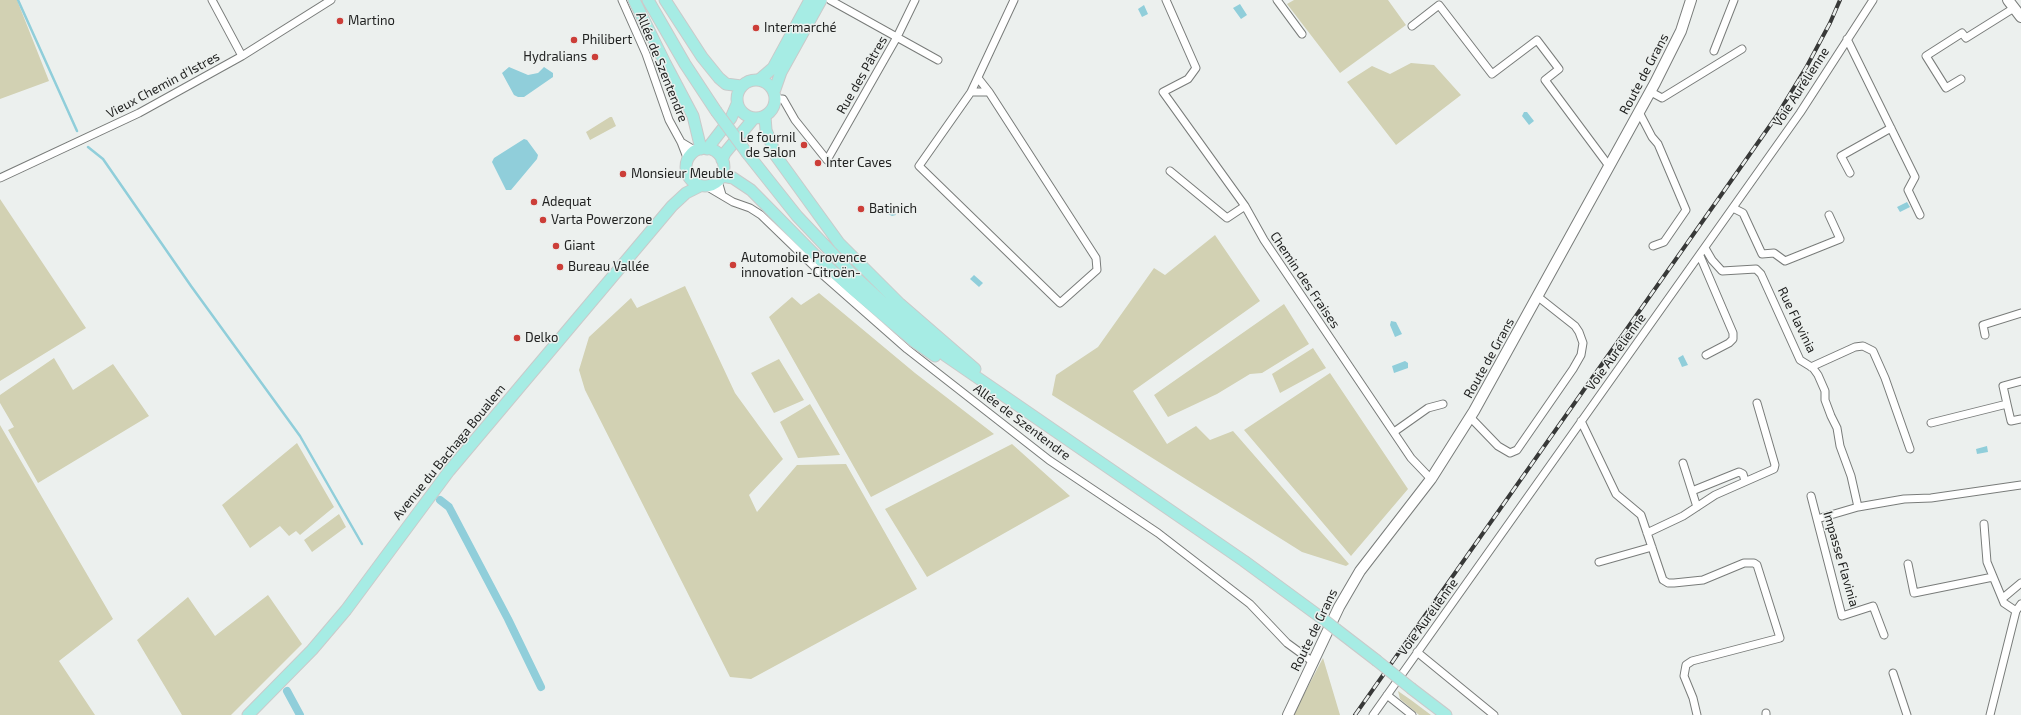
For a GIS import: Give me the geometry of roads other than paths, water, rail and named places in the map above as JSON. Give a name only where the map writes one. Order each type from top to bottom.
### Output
[{"type":"main road","points":[[634,0],[693,116],[701,150]]},
{"type":"main road","points":[[648,0],[685,64],[716,111],[797,216],[852,274],[904,322],[946,356],[1244,561],[1323,619],[1412,690],[1446,715]]},
{"type":"main road","points":[[665,0],[698,51],[719,78],[726,84],[742,86]]},
{"type":"main road","points":[[759,80],[773,68],[810,0]]},
{"type":"main road","points":[[722,160],[725,153],[760,117],[772,108],[780,74],[820,0]]},
{"type":"main road","points":[[804,13],[807,24]]},
{"type":"main road","points":[[703,186],[691,180],[688,176],[686,171],[688,160],[701,150],[731,118],[737,104],[737,94],[742,86],[748,81],[759,80],[766,82],[775,95]]},
{"type":"main road","points":[[737,104],[744,114],[760,117]]},
{"type":"main road","points":[[760,117],[776,156],[840,243],[900,304],[997,390]]},
{"type":"main road","points":[[701,150],[716,153],[722,160],[724,171],[720,179]]},
{"type":"main road","points":[[672,206],[688,176]]},
{"type":"main road","points":[[672,206],[686,193],[720,179],[732,178],[752,190],[815,255],[855,292],[915,342],[935,356],[946,356]]},
{"type":"main road","name":"Avenue du Bachaga Boualem","points":[[248,715],[312,650],[346,610],[445,477],[487,424],[672,206]]},
{"type":"street","points":[[212,0],[242,56]]},
{"type":"street","name":"Vieux Chemin d'Istres","points":[[0,178],[139,113],[242,56],[331,0]]},
{"type":"street","name":"Allée de Szentendre","points":[[622,0],[646,54],[669,120],[681,142],[688,160]]},
{"type":"street","points":[[830,0],[938,60]]},
{"type":"street","name":"Rue des Pâtres","points":[[775,95],[783,100],[795,120],[827,160],[897,37],[915,0]]},
{"type":"street","points":[[978,78],[989,92],[1096,258],[1097,270],[1060,303],[919,166],[971,92],[1014,0]]},
{"type":"street","name":"Chemin des Fraises","points":[[1166,0],[1196,68],[1188,79],[1163,92],[1245,206],[1262,236],[1411,458],[1431,479]]},
{"type":"street","points":[[1277,0],[1302,34]]},
{"type":"street","name":"Route de Grans","points":[[1288,715],[1339,607],[1360,571],[1431,479],[1470,417],[1651,92],[1681,31],[1691,0]]},
{"type":"street","points":[[1714,51],[1734,0]]},
{"type":"street","name":"Voie Aurélienne","points":[[1373,715],[1800,113],[1873,0]]},
{"type":"street","points":[[1412,26],[1439,4],[1492,74],[1536,40],[1559,69],[1545,80],[1609,166]]},
{"type":"street","points":[[1961,79],[1946,88],[1926,56],[1962,33],[1966,38],[2011,4],[2021,17]]},
{"type":"street","points":[[1847,39],[1916,178],[1908,190],[1920,215]]},
{"type":"street","points":[[1651,92],[1662,98],[1742,49]]},
{"type":"street","points":[[971,92],[989,92]]},
{"type":"street","points":[[1639,112],[1652,137],[1658,144],[1686,210],[1664,242],[1653,246]]},
{"type":"street","points":[[1850,173],[1841,156],[1891,128]]},
{"type":"street","name":"Allée de Szentendre","points":[[681,142],[701,150]]},
{"type":"street","points":[[1170,171],[1227,218],[1245,206]]},
{"type":"street","points":[[720,179],[722,196]]},
{"type":"street","name":"Allée de Szentendre","points":[[703,186],[733,202],[750,208],[761,215],[812,264],[907,349],[1049,460],[1170,542],[1250,604],[1287,643],[1313,662]]},
{"type":"street","points":[[1733,208],[1744,213],[1762,254],[1774,253],[1785,261],[1840,239],[1829,215]]},
{"type":"street","name":"Rue Flavinia","points":[[1705,248],[1712,260],[1722,271],[1756,269],[1761,274],[1800,360],[1811,367],[1818,375],[1825,391],[1831,416],[1837,428],[1840,446],[1851,476],[1858,507]]},
{"type":"street","points":[[1700,256],[1733,333],[1733,338],[1729,343],[1706,355]]},
{"type":"street","points":[[1470,417],[1498,446],[1510,453],[1517,450],[1574,369],[1581,355],[1583,343],[1579,332],[1575,326],[1537,296]]},
{"type":"street","points":[[1985,334],[1983,325],[2021,313]]},
{"type":"street","points":[[1811,367],[1855,347],[1863,346],[1873,351],[1885,378],[1910,449]]},
{"type":"street","points":[[2021,381],[2003,386],[2012,421],[2021,419]]},
{"type":"street","points":[[1394,432],[1428,408],[1443,404]]},
{"type":"street","points":[[1647,533],[1683,516],[1715,495],[1776,467],[1757,404]]},
{"type":"street","points":[[1930,423],[2007,404]]},
{"type":"street","points":[[1581,421],[1616,494],[1641,515],[1663,580],[1668,583],[1703,580],[1744,563],[1754,563],[1759,572],[1780,638],[1692,661],[1686,665],[1684,676],[1693,698],[1697,715]]},
{"type":"street","points":[[1683,463],[1697,507]]},
{"type":"street","points":[[1692,491],[1738,472],[1743,474],[1745,480]]},
{"type":"street","points":[[1817,518],[1858,507],[1904,499],[1931,498],[2021,484]]},
{"type":"street","name":"Impasse Flavinia","points":[[1811,496],[1842,616],[1873,606],[1884,635]]},
{"type":"street","points":[[1984,524],[1988,562],[1993,577],[2004,603],[2016,611]]},
{"type":"street","points":[[1599,562],[1652,547]]},
{"type":"street","points":[[1908,564],[1914,592],[1993,577]]},
{"type":"street","points":[[2003,598],[2021,583]]},
{"type":"street","points":[[1990,715],[2016,611],[2021,604]]},
{"type":"street","points":[[1418,652],[1494,715]]},
{"type":"street","points":[[1893,673],[1907,715]]},
{"type":"street","points":[[1387,695],[1412,715]]},
{"type":"water","points":[[1240,4],[1247,15],[1241,19],[1233,8]]},
{"type":"water","points":[[1144,5],[1148,14],[1142,17],[1138,9]]},
{"type":"water","points":[[509,67],[528,75],[538,73],[544,67],[553,73],[553,77],[524,97],[518,97],[514,95],[502,73]]},
{"type":"water","points":[[1524,112],[1527,112],[1534,121],[1529,125],[1522,116]]},
{"type":"water","points":[[524,139],[527,140],[538,155],[537,159],[511,190],[506,190],[492,162],[494,158]]},
{"type":"water","points":[[1907,202],[1910,207],[1900,212],[1897,207]]},
{"type":"water","points":[[887,207],[892,208],[896,215],[892,216],[886,213]]},
{"type":"water","points":[[974,275],[983,283],[979,287],[970,279]]},
{"type":"water","points":[[1391,321],[1396,322],[1402,334],[1395,337],[1390,325]]},
{"type":"water","points":[[1683,355],[1688,365],[1682,367],[1678,358]]},
{"type":"water","points":[[1405,361],[1408,363],[1408,368],[1394,373],[1392,366]]},
{"type":"water","points":[[1987,446],[1988,452],[1977,454],[1976,449]]},
{"type":"waterway","points":[[18,0],[77,131]]},
{"type":"waterway","points":[[88,147],[103,159],[191,286],[300,436],[362,544]]},
{"type":"waterway","points":[[440,500],[449,507],[508,619],[541,687]]},
{"type":"waterway","points":[[287,691],[300,715]]},
{"type":"railway","points":[[1355,715],[1776,117],[1807,66],[1830,23],[1840,0]]},
{"type":"place","name":"Martino","points":[[340,21]]},
{"type":"place","name":"Intermarché","points":[[756,28]]},
{"type":"place","name":"Philibert","points":[[574,40]]},
{"type":"place","name":"Hydralians","points":[[595,57]]},
{"type":"place","name":"Le fournil de Salon","points":[[804,145]]},
{"type":"place","name":"Inter Caves","points":[[818,163]]},
{"type":"place","name":"Monsieur Meuble","points":[[623,174]]},
{"type":"place","name":"Adequat","points":[[534,202]]},
{"type":"place","name":"Batinich","points":[[861,209]]},
{"type":"place","name":"Varta Powerzone","points":[[543,220]]},
{"type":"place","name":"Giant","points":[[556,246]]},
{"type":"place","name":"Automobile Provence innovation -Citroën-","points":[[733,265]]},
{"type":"place","name":"Bureau Vallée","points":[[560,267]]},
{"type":"place","name":"Delko","points":[[517,338]]}]
